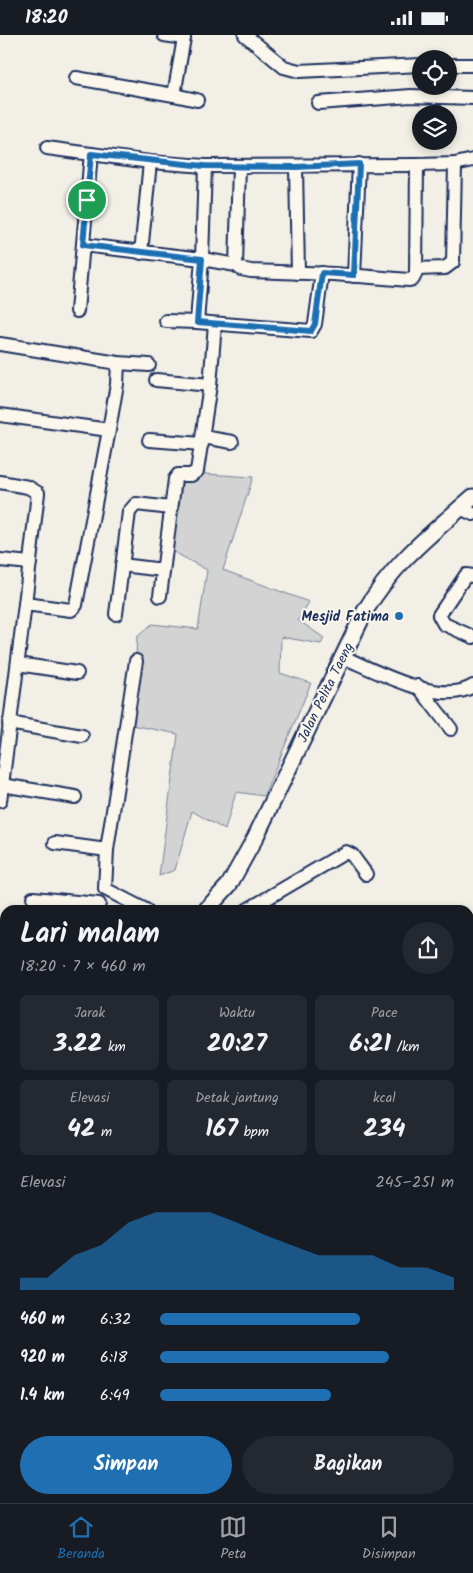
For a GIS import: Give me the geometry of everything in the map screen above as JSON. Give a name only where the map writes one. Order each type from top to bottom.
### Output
[{"type":"street","points":[[164,35],[184,37],[174,95]]},
{"type":"street","points":[[245,35],[284,67],[298,71],[412,65]]},
{"type":"street","points":[[457,65],[473,65]]},
{"type":"street","points":[[76,78],[197,100]]},
{"type":"street","points":[[318,103],[411,96],[473,98]]},
{"type":"street","points":[[47,148],[150,162],[239,167],[455,164],[473,160]]},
{"type":"street","points":[[77,311],[91,154]]},
{"type":"street","points":[[141,253],[150,162]]},
{"type":"street","points":[[354,275],[359,164]]},
{"type":"street","points":[[416,269],[445,268],[453,262],[455,164]]},
{"type":"street","points":[[83,245],[202,259],[236,265],[241,269],[251,271],[322,273],[408,280],[415,277],[416,269],[417,165]]},
{"type":"street","points":[[197,322],[202,259],[204,166]]},
{"type":"street","points":[[236,265],[239,167]]},
{"type":"street","points":[[296,167],[298,273]]},
{"type":"street","points":[[166,321],[311,331],[315,324],[322,273]]},
{"type":"street","points":[[160,595],[176,477],[178,475],[191,475],[197,471],[210,385],[215,324]]},
{"type":"street","points":[[0,344],[118,363],[149,365]]},
{"type":"street","points":[[25,604],[71,610],[76,605],[117,384],[118,363]]},
{"type":"street","points":[[156,380],[210,385]]},
{"type":"street","points":[[0,415],[109,430]]},
{"type":"street","points":[[149,440],[232,442]]},
{"type":"street","points":[[0,482],[28,487],[38,493],[0,801]]},
{"type":"street","name":"Jalan Pelita Taeng","points":[[211,905],[229,885],[255,838],[379,587],[400,561],[467,511],[473,497]]},
{"type":"street","points":[[116,614],[129,512],[133,505],[140,503],[171,508]]},
{"type":"street","points":[[0,560],[30,563]]},
{"type":"street","points":[[122,565],[163,569]]},
{"type":"street","points":[[473,576],[466,575],[438,615],[444,624],[473,637]]},
{"type":"street","points":[[343,657],[406,684],[457,693],[473,686]]},
{"type":"street","points":[[98,905],[105,889],[107,850],[136,661]]},
{"type":"street","points":[[18,664],[77,673]]},
{"type":"street","points":[[418,686],[451,729]]},
{"type":"street","points":[[9,723],[82,736]]},
{"type":"street","points":[[2,785],[75,797]]},
{"type":"street","points":[[55,843],[107,850]]},
{"type":"street","points":[[256,905],[346,852],[352,855],[366,874]]},
{"type":"street","points":[[105,889],[136,905]]},
{"type":"street","points":[[33,898],[83,905]]},
{"type":"shaded area","points":[[176,472],[253,477],[223,570],[309,602],[298,620],[324,638],[321,644],[281,637],[280,673],[311,683],[264,796],[236,792],[225,830],[192,811],[175,870],[159,876],[178,734],[132,725],[137,637],[152,624],[198,629],[207,570],[168,549]]},
{"type":"place","name":"Mesjid Fatima","points":[[399,616]]},
{"type":"route","points":[[91,154],[150,162],[204,166],[296,167],[359,164],[354,275],[322,273],[319,303],[315,324],[311,331],[197,322],[202,259],[83,245],[87,200],[91,154]]}]
